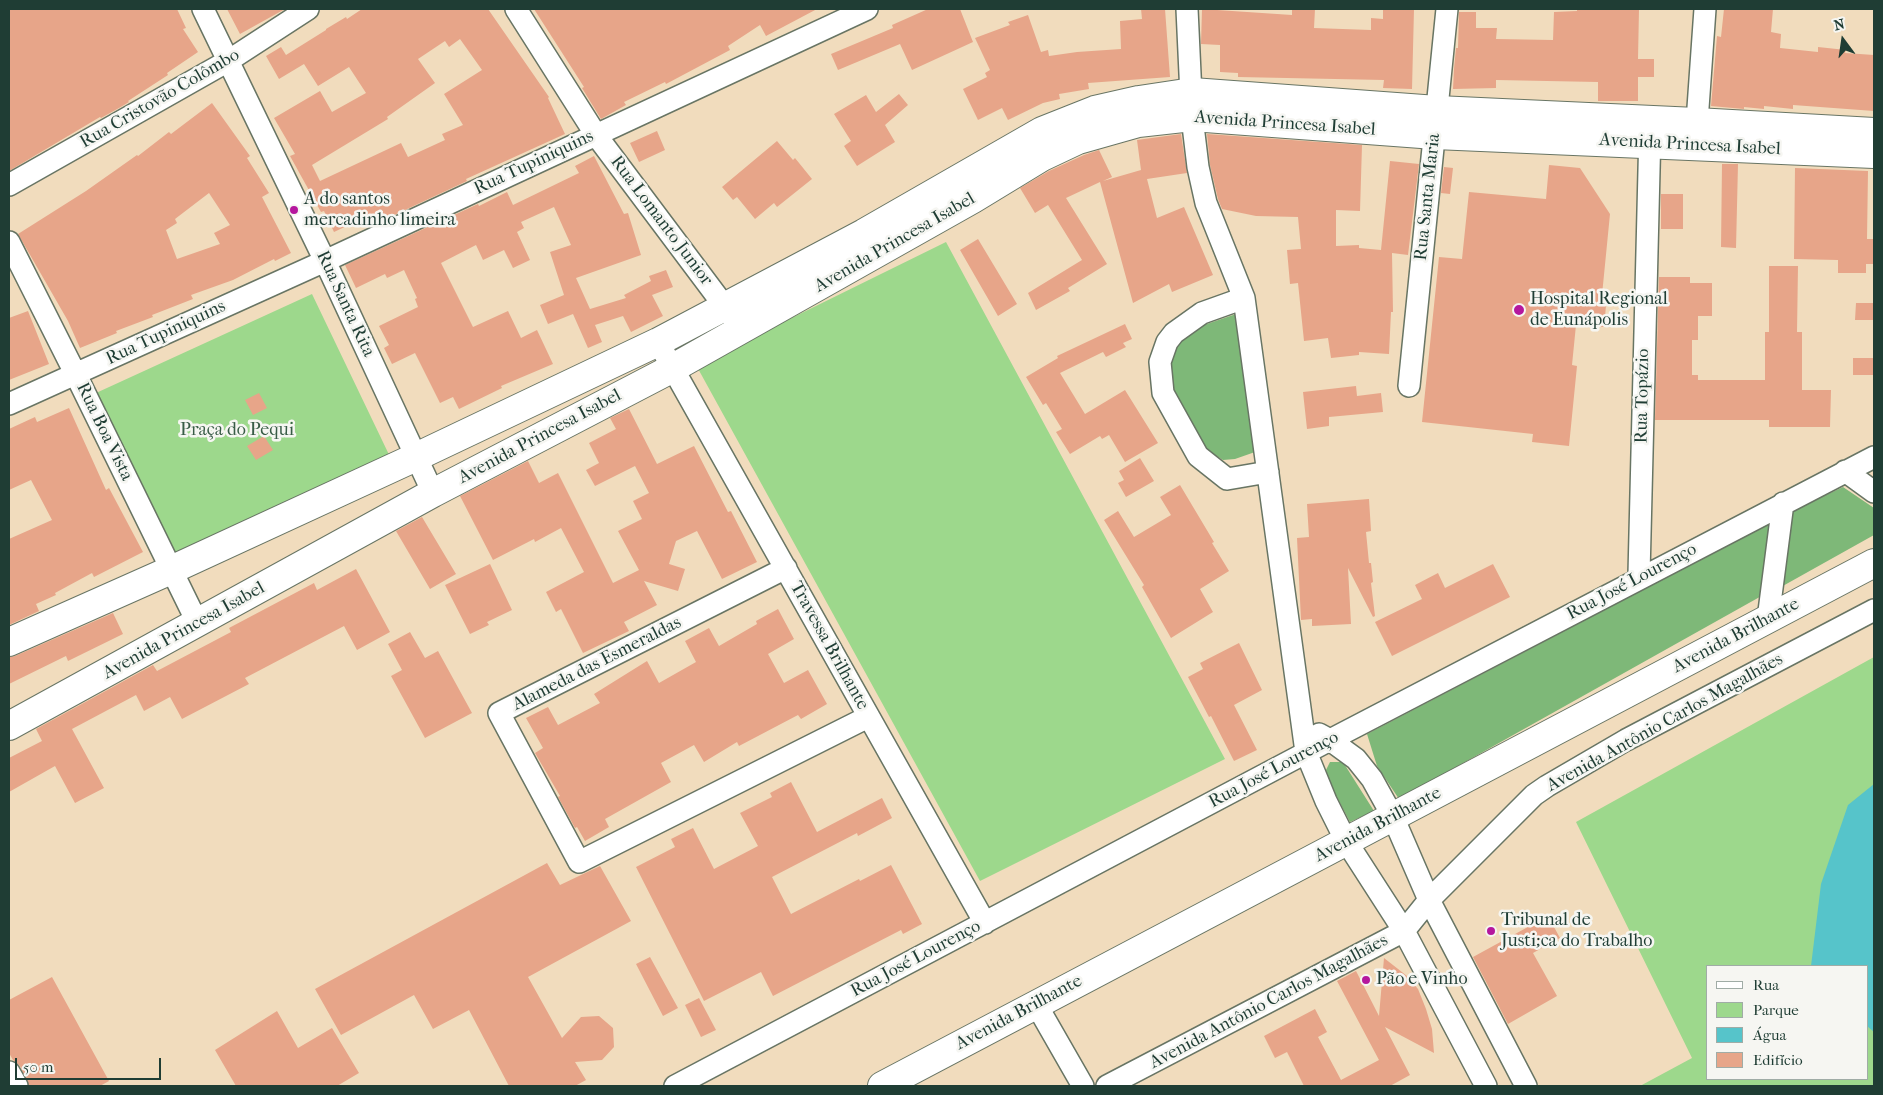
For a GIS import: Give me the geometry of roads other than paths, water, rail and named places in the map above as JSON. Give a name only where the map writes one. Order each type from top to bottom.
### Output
[{"type":"main road","name":"Avenida Princesa Isabel","points":[[9,642],[416,457],[658,342],[864,233],[1042,131],[1095,110],[1139,100],[1436,122],[1696,133],[1874,132]]},
{"type":"main road","name":"Avenida Princesa Isabel","points":[[9,726],[198,624],[433,493],[673,368],[973,199],[1042,157],[1078,140],[1138,124],[1192,105]]},
{"type":"main road","name":"Avenida Princesa Isabel","points":[[1696,133],[1874,154]]},
{"type":"main road","points":[[557,391],[573,420]]},
{"type":"main road","name":"Avenida Brilhante","points":[[882,1086],[1874,564]]},
{"type":"street","name":"Rua Santa Rita","points":[[203,9],[325,260],[433,493]]},
{"type":"street","name":"Rua Cristovão Colômbo","points":[[9,184],[228,61],[308,9]]},
{"type":"street","name":"Rua Lomanto Junior","points":[[516,9],[596,134],[742,329]]},
{"type":"street","name":"Rua Tupiniquins","points":[[9,404],[866,9]]},
{"type":"street","points":[[1187,9],[1192,105],[1198,167],[1206,203],[1244,298],[1306,752],[1326,801],[1346,841],[1404,931],[1486,1086]]},
{"type":"street","name":"Rua Santa Maria","points":[[1408,386],[1447,9]]},
{"type":"street","points":[[1696,133],[1705,9]]},
{"type":"street","name":"Rua Topázio","points":[[1648,574],[1640,574],[1650,131]]},
{"type":"street","name":"Rua Boa Vista","points":[[9,242],[76,374],[198,624]]},
{"type":"street","points":[[1244,298],[1202,314],[1174,333],[1167,342],[1160,362],[1163,393],[1198,456],[1227,479],[1268,472]]},
{"type":"street","name":"Travessa Brilhante","points":[[658,342],[984,923]]},
{"type":"street","name":"Rua José Lourenço","points":[[675,1086],[1306,752],[1874,457]]},
{"type":"street","points":[[1846,471],[1874,492]]},
{"type":"street","points":[[1768,619],[1783,503]]},
{"type":"street","name":"Alameda das Esmeraldas","points":[[786,568],[499,713],[579,862],[868,717]]},
{"type":"street","name":"Avenida Antônio Carlos Magalhães","points":[[1106,1086],[1404,931],[1429,900],[1528,801],[1546,786],[1626,740],[1874,610]]},
{"type":"street","points":[[1301,725],[1330,740],[1356,759],[1372,779],[1393,817],[1429,900],[1526,1086]]},
{"type":"street","points":[[1036,1004],[1083,1086]]},
{"type":"street","points":[[9,1072],[17,1086]]},
{"type":"water","points":[[1874,784],[1874,1032],[1868,1027],[1868,965],[1811,965],[1821,884],[1848,805]]},
{"type":"place","name":"A do santos mercadinho limeira","points":[[294,210]]},
{"type":"place","name":"Hospital Regional de Eunápolis","points":[[1519,310]]},
{"type":"place","name":"Tribunal de Justi;ca do Trabalho","points":[[1491,931]]},
{"type":"place","name":"Pão e Vinho","points":[[1366,980]]},
{"type":"park label","name":"Praça do Pequi","points":[[237,431]]}]
